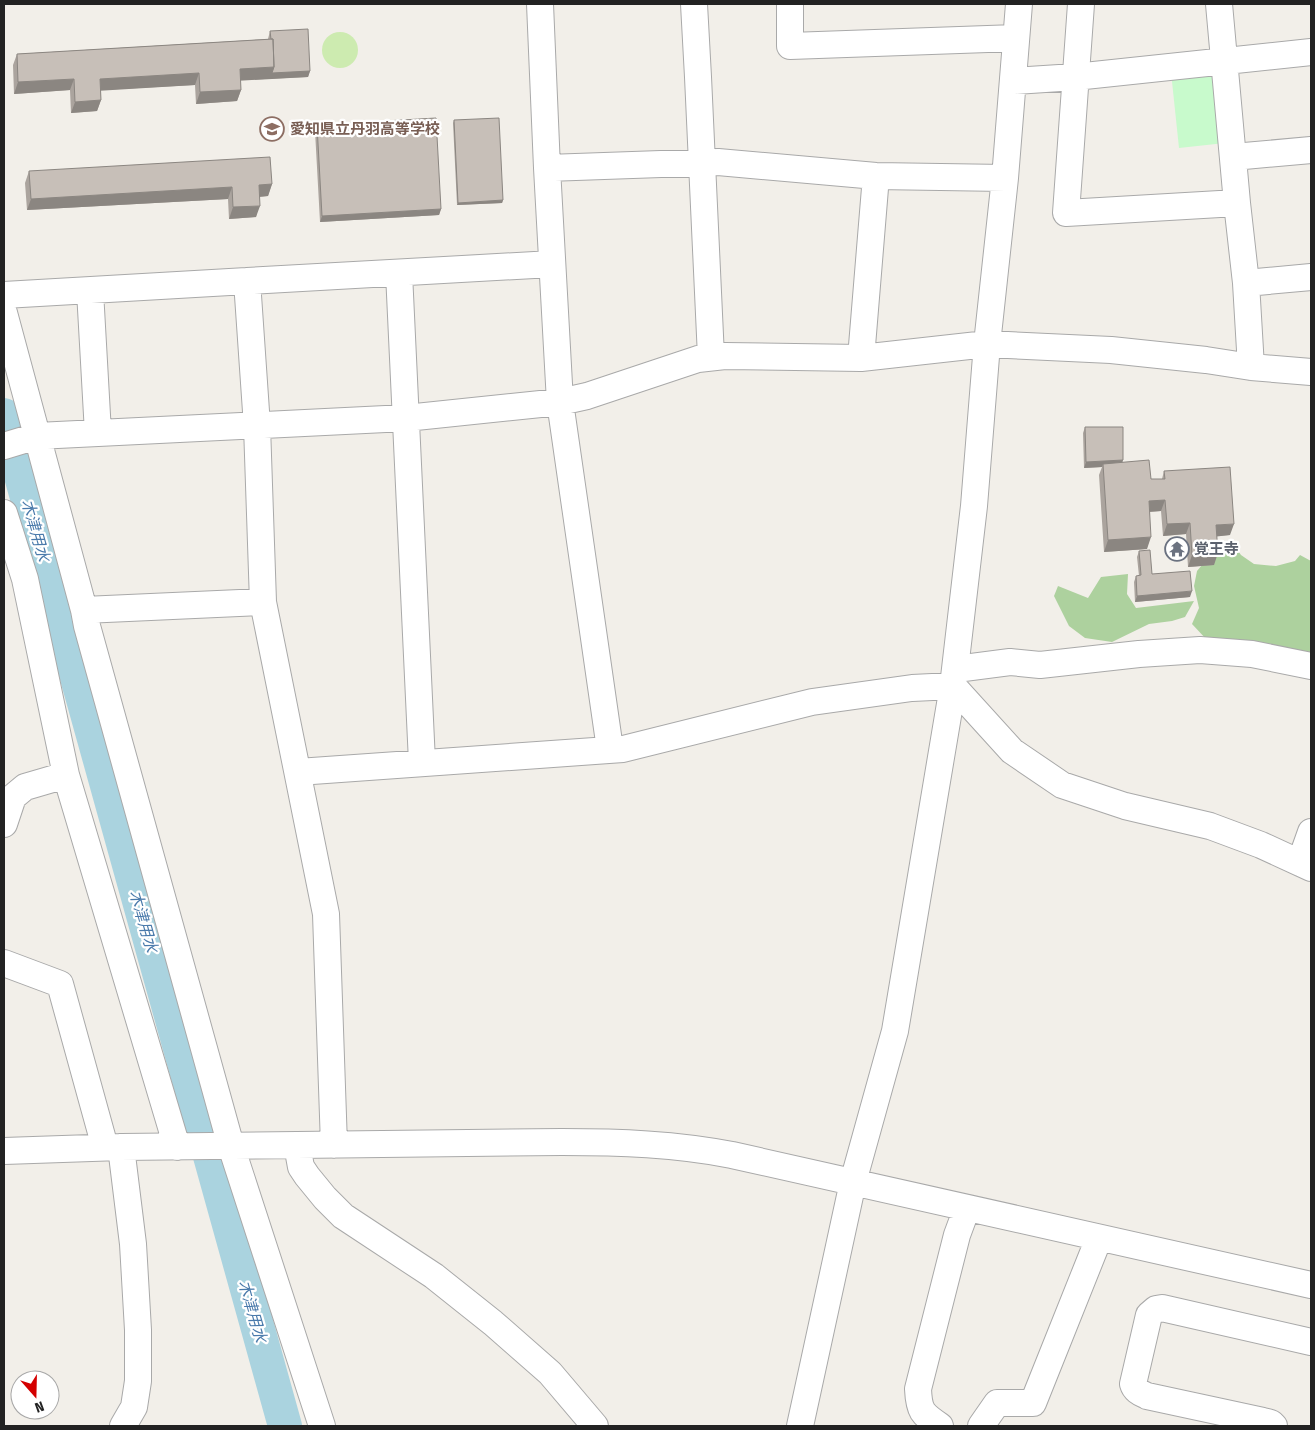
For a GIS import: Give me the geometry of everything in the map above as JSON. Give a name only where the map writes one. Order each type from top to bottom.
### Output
[{"type":"street","points":[[540,4],[560,402],[610,749]]},
{"type":"street","points":[[694,4],[711,357]]},
{"type":"street","points":[[790,4],[790,46],[1016,38]]},
{"type":"street","points":[[800,1426],[853,1182],[895,1031],[954,678],[974,506],[1014,81],[1019,4]]},
{"type":"street","points":[[1081,4],[1066,213],[1237,203]]},
{"type":"street","points":[[1219,4],[1246,283],[1251,367]]},
{"type":"street","points":[[1014,81],[1075,77],[1311,52]]},
{"type":"street","points":[[1233,157],[1311,150]]},
{"type":"street","points":[[547,168],[718,162],[876,176],[1005,178]]},
{"type":"street","points":[[860,358],[876,176]]},
{"type":"street","points":[[4,296],[247,280],[552,264]]},
{"type":"street","points":[[399,272],[422,762]]},
{"type":"street","points":[[1246,283],[1311,277]]},
{"type":"street","points":[[247,280],[257,426],[263,602],[326,914],[334,1145]]},
{"type":"street","points":[[90,291],[98,433]]},
{"type":"street","points":[[4,313],[93,646],[231,1146],[322,1426]]},
{"type":"street","points":[[4,446],[37,436],[406,418],[560,402],[587,396],[691,361],[738,355],[860,358],[988,344],[1111,350],[1206,360],[1251,367],[1311,372]]},
{"type":"street","points":[[4,513],[25,579],[66,775],[181,1147]]},
{"type":"street","points":[[84,610],[263,602]]},
{"type":"street","points":[[298,772],[623,749],[812,702],[912,688],[1010,662],[1040,665],[1139,654],[1200,650],[1252,654],[1311,666]]},
{"type":"street","points":[[954,678],[1012,751],[1062,785],[1126,806],[1210,826],[1261,845],[1306,866],[1311,832]]},
{"type":"street","points":[[4,824],[13,798],[25,787],[66,775]]},
{"type":"street","points":[[4,963],[60,984],[113,1147],[132,1244],[138,1330],[138,1381],[131,1420]]},
{"type":"street","points":[[4,1151],[113,1147],[562,1142],[654,1144],[712,1151],[1311,1285]]},
{"type":"street","points":[[297,1145],[301,1167],[325,1198],[343,1216],[434,1276],[493,1323],[550,1373],[595,1426]]},
{"type":"street","points":[[940,1426],[924,1415],[919,1401],[918,1389],[957,1236],[967,1208]]},
{"type":"street","points":[[981,1426],[997,1404],[1033,1403],[1099,1238]]},
{"type":"street","points":[[1274,1426],[1263,1420],[1147,1396],[1134,1388],[1133,1384],[1149,1315],[1156,1309],[1162,1308],[1311,1342]]},
{"type":"green space","points":[[340,32],[347,33],[353,37],[357,43],[357,57],[353,63],[347,67],[340,68],[333,67],[327,63],[323,57],[322,50],[323,43],[327,37],[333,33]]},
{"type":"green space","points":[[1171,72],[1218,74],[1225,143],[1179,148]]},
{"type":"green space","points":[[1231,541],[1241,555],[1254,564],[1276,566],[1295,561],[1300,555],[1311,561],[1311,656],[1207,640],[1192,624],[1199,608],[1194,586],[1197,571],[1217,547]]},
{"type":"green space","points":[[1128,574],[1127,594],[1136,608],[1194,601],[1185,617],[1149,624],[1112,642],[1085,638],[1069,626],[1054,596],[1058,586],[1088,598],[1101,577]]},
{"type":"building","points":[[308,29],[310,71],[272,73],[274,67],[273,39],[271,39],[270,31]]},
{"type":"building","points":[[273,39],[274,67],[240,69],[241,90],[200,92],[199,73],[100,79],[101,100],[75,102],[74,79],[18,82],[17,54]]},
{"type":"building","points":[[436,118],[441,209],[322,216],[317,125]]},
{"type":"building","points":[[499,118],[503,200],[458,203],[454,120]]},
{"type":"building","points":[[270,157],[272,184],[259,185],[260,206],[233,207],[232,187],[31,199],[29,171]]},
{"type":"building","points":[[1085,427],[1123,427],[1123,460],[1086,462]]},
{"type":"building","points":[[1149,460],[1151,479],[1165,479],[1164,471],[1230,467],[1234,524],[1216,525],[1218,553],[1192,555],[1190,523],[1167,524],[1165,500],[1149,501],[1151,537],[1108,540],[1103,464]]},
{"type":"building","points":[[1150,550],[1152,574],[1190,571],[1192,591],[1137,596],[1136,576],[1141,575],[1139,551]]},
{"type":"waterway","name":"木津用水","points":[[4,415],[285,1426]]},
{"type":"place","name":"愛知県立丹羽高等学校","points":[[272,129]]},
{"type":"place","name":"覚王寺","points":[[1177,549]]}]
